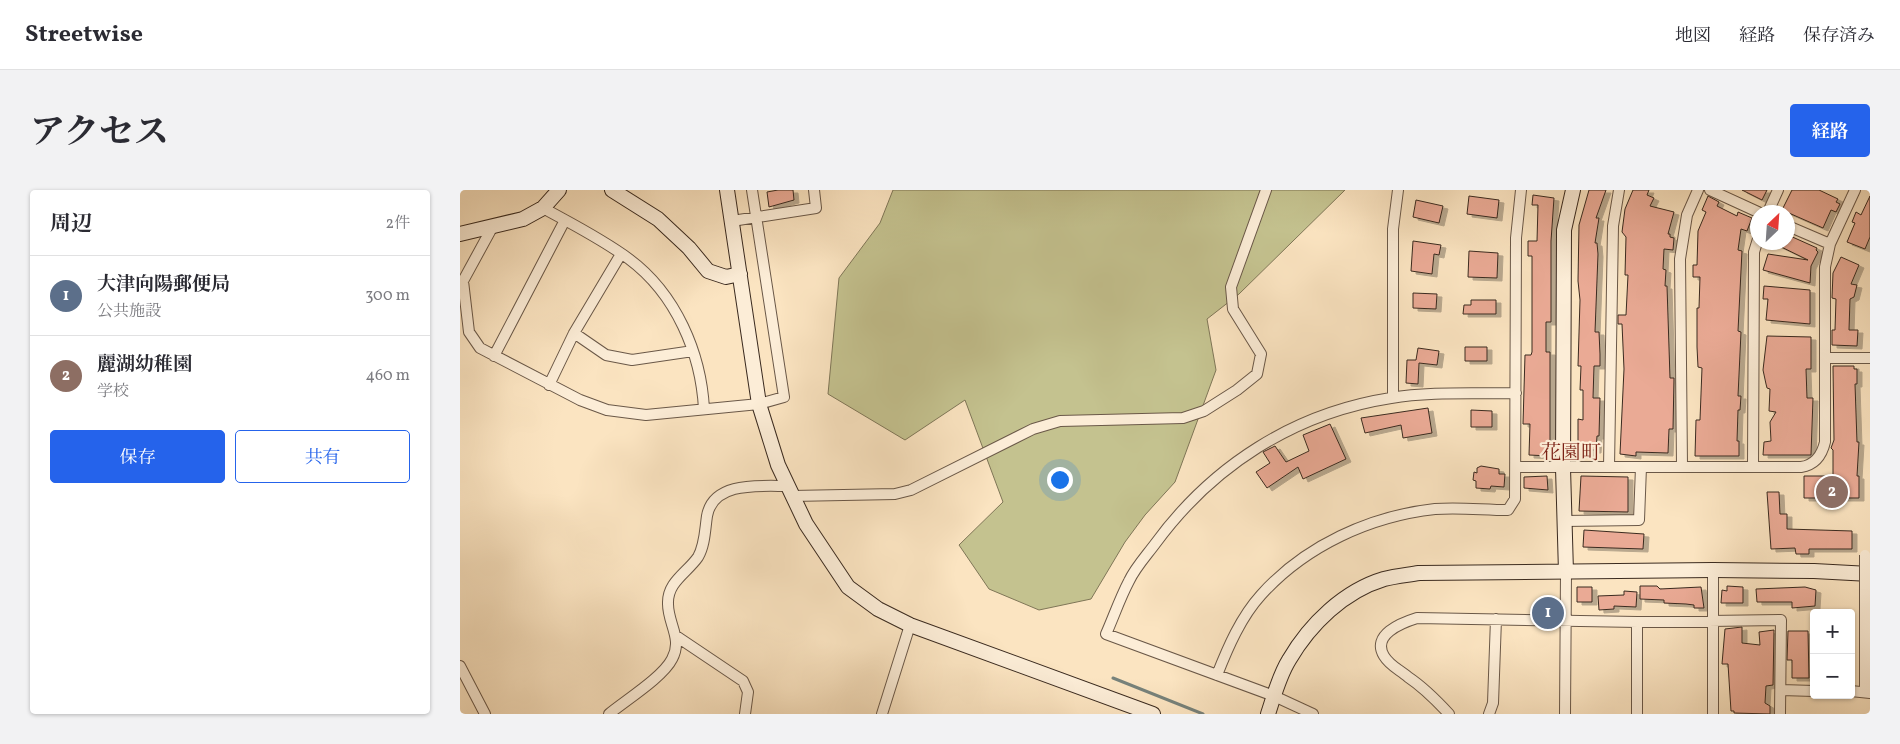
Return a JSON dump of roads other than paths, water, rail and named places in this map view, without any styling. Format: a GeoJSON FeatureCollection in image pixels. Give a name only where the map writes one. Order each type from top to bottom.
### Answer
{"type":"FeatureCollection","features":[{"type":"Feature","properties":{"kind":"street"},"geometry":{"type":"LineString","coordinates":[[460,234],[523,219],[543,208],[559,190]]}},
{"type":"Feature","properties":{"kind":"street"},"geometry":{"type":"LineString","coordinates":[[727,190],[759,404],[778,465],[806,524],[848,587],[878,609],[910,625],[1153,714]]}},
{"type":"Feature","properties":{"kind":"street"},"geometry":{"type":"LineString","coordinates":[[493,226],[464,281],[469,332],[480,348],[580,400],[607,410],[646,415],[759,404],[784,397],[752,190]]}},
{"type":"Feature","properties":{"kind":"street"},"geometry":{"type":"LineString","coordinates":[[732,221],[756,219],[816,208],[814,190]]}},
{"type":"Feature","properties":{"kind":"street"},"geometry":{"type":"LineString","coordinates":[[609,714],[666,669],[676,648],[676,636],[668,603],[671,587],[702,550],[708,509],[715,497],[730,490],[759,486],[790,491],[895,494],[911,490],[1033,429],[1060,421],[1183,418],[1204,411],[1237,390],[1257,374],[1261,354],[1233,309],[1231,287],[1266,190]]}},
{"type":"Feature","properties":{"kind":"street"},"geometry":{"type":"LineString","coordinates":[[1393,397],[1393,229],[1398,190]]}},
{"type":"Feature","properties":{"kind":"street"},"geometry":{"type":"LineString","coordinates":[[1216,675],[1233,637],[1260,596],[1288,570],[1327,544],[1358,527],[1397,515],[1436,509],[1508,510],[1516,499],[1516,238],[1521,190]]}},
{"type":"Feature","properties":{"kind":"street"},"geometry":{"type":"LineString","coordinates":[[1565,714],[1564,230],[1573,190]]}},
{"type":"Feature","properties":{"kind":"street"},"geometry":{"type":"LineString","coordinates":[[1609,468],[1613,226],[1619,190]]}},
{"type":"Feature","properties":{"kind":"street"},"geometry":{"type":"LineString","coordinates":[[1682,466],[1680,259],[1687,215],[1698,190]]}},
{"type":"Feature","properties":{"kind":"street"},"geometry":{"type":"LineString","coordinates":[[1710,190],[1750,208]]}},
{"type":"Feature","properties":{"kind":"street"},"geometry":{"type":"LineString","coordinates":[[1771,205],[1778,190]]}},
{"type":"Feature","properties":{"kind":"street"},"geometry":{"type":"LineString","coordinates":[[1516,467],[1801,467],[1811,465],[1819,457],[1825,442],[1825,267],[1830,244],[1855,190]]}},
{"type":"Feature","properties":{"kind":"street"},"geometry":{"type":"LineString","coordinates":[[614,191],[658,219],[690,248],[708,271],[726,277],[740,274]]}},
{"type":"Feature","properties":{"kind":"street"},"geometry":{"type":"LineString","coordinates":[[543,208],[630,260],[662,292],[681,322],[693,351],[702,383],[704,409]]}},
{"type":"Feature","properties":{"kind":"street"},"geometry":{"type":"LineString","coordinates":[[494,356],[565,220]]}},
{"type":"Feature","properties":{"kind":"street"},"geometry":{"type":"LineString","coordinates":[[1795,229],[1830,244]]}},
{"type":"Feature","properties":{"kind":"street"},"geometry":{"type":"LineString","coordinates":[[1753,467],[1755,250]]}},
{"type":"Feature","properties":{"kind":"street"},"geometry":{"type":"LineString","coordinates":[[549,384],[574,333],[621,254]]}},
{"type":"Feature","properties":{"kind":"street"},"geometry":{"type":"LineString","coordinates":[[574,333],[606,355],[632,360],[693,351]]}},
{"type":"Feature","properties":{"kind":"street"},"geometry":{"type":"LineString","coordinates":[[1825,358],[1870,358]]}},
{"type":"Feature","properties":{"kind":"street"},"geometry":{"type":"LineString","coordinates":[[1313,714],[1274,696],[1106,634],[1129,580],[1164,532],[1200,491],[1234,462],[1288,429],[1325,414],[1393,397],[1516,393]]}},
{"type":"Feature","properties":{"kind":"street"},"geometry":{"type":"LineString","coordinates":[[1564,521],[1639,520],[1641,467]]}},
{"type":"Feature","properties":{"kind":"street"},"geometry":{"type":"LineString","coordinates":[[1855,691],[1868,692],[1865,556]]}},
{"type":"Feature","properties":{"kind":"street"},"geometry":{"type":"LineString","coordinates":[[1713,570],[1713,714]]}},
{"type":"Feature","properties":{"kind":"street"},"geometry":{"type":"LineString","coordinates":[[1268,714],[1288,661],[1310,630],[1332,608],[1355,591],[1384,579],[1418,573],[1713,570],[1814,571],[1870,574]]}},
{"type":"Feature","properties":{"kind":"street"},"geometry":{"type":"LineString","coordinates":[[1449,714],[1408,677],[1395,668],[1384,656],[1381,645],[1387,633],[1398,624],[1416,618],[1637,622],[1781,620],[1780,714]]}},
{"type":"Feature","properties":{"kind":"street"},"geometry":{"type":"LineString","coordinates":[[1489,714],[1493,703],[1496,619]]}},
{"type":"Feature","properties":{"kind":"street"},"geometry":{"type":"LineString","coordinates":[[1637,622],[1637,714]]}},
{"type":"Feature","properties":{"kind":"street"},"geometry":{"type":"LineString","coordinates":[[882,714],[910,625]]}},
{"type":"Feature","properties":{"kind":"street"},"geometry":{"type":"LineString","coordinates":[[676,636],[744,681],[748,692],[745,714]]}},
{"type":"Feature","properties":{"kind":"street"},"geometry":{"type":"LineString","coordinates":[[460,666],[486,714]]}},
{"type":"Feature","properties":{"kind":"street"},"geometry":{"type":"LineString","coordinates":[[1781,690],[1810,691]]}},
{"type":"Feature","properties":{"kind":"waterway"},"geometry":{"type":"LineString","coordinates":[[1113,678],[1203,714]]}},
{"type":"Feature","properties":{"kind":"place","name":"麗湖幼稚園"},"geometry":{"type":"Point","coordinates":[1832,492]}},
{"type":"Feature","properties":{"kind":"place","name":"大津向陽郵便局"},"geometry":{"type":"Point","coordinates":[1548,613]}},
{"type":"Feature","properties":{"kind":"district","name":"花園町"},"geometry":{"type":"Point","coordinates":[1571,452]}}]}
